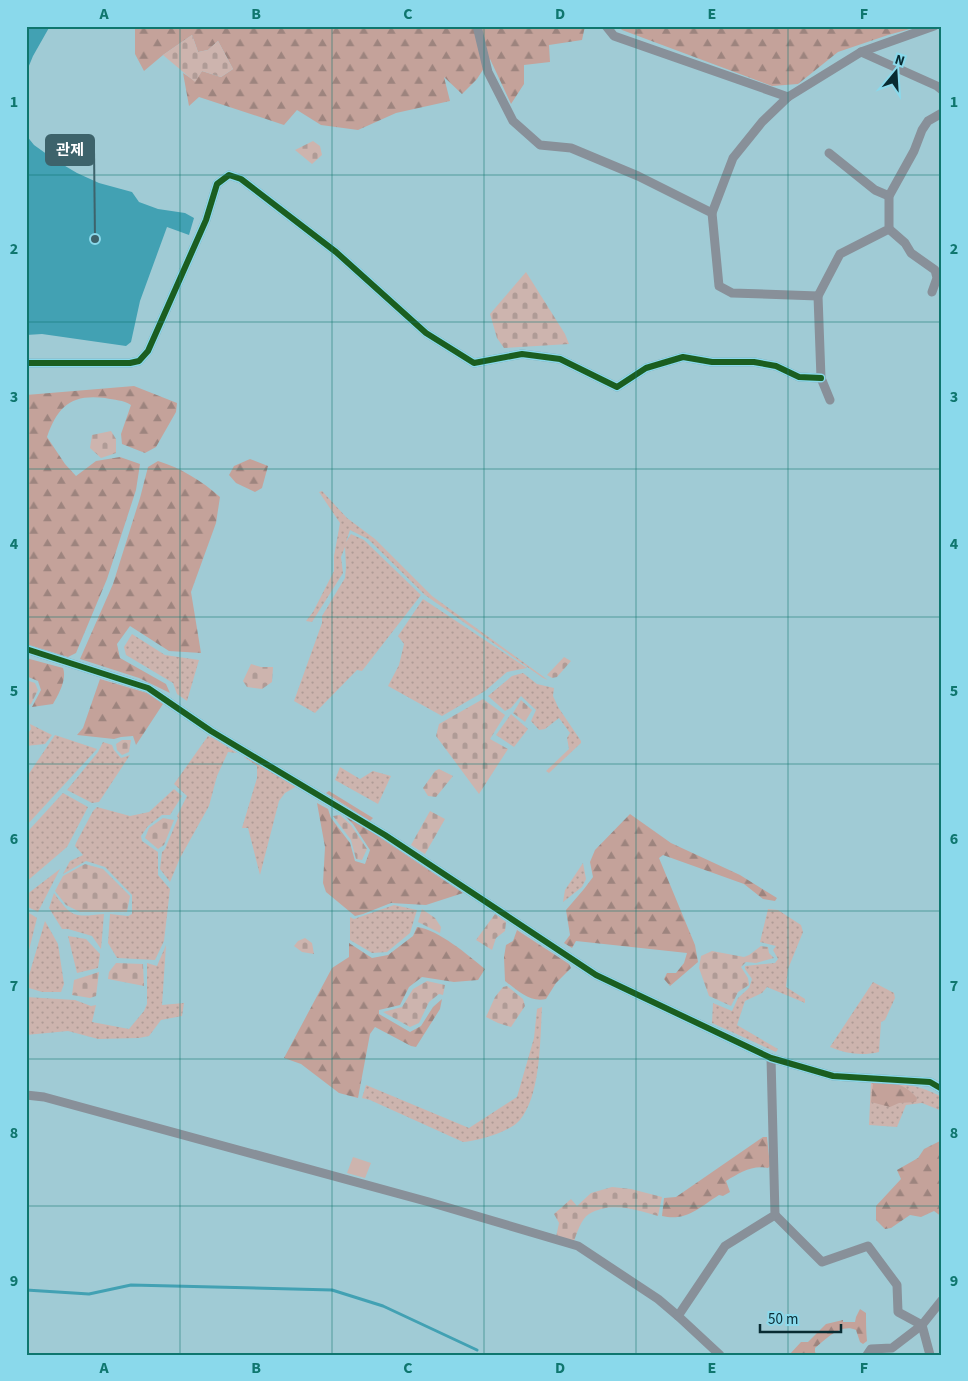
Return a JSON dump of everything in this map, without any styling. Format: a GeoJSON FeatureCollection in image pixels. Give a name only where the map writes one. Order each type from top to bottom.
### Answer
{"type":"FeatureCollection","features":[{"type":"Feature","properties":{"kind":"street"},"geometry":{"type":"LineString","coordinates":[[477,26],[488,72],[513,121],[540,145],[570,148],[638,176],[712,213]]}},
{"type":"Feature","properties":{"kind":"street"},"geometry":{"type":"LineString","coordinates":[[606,26],[614,36],[788,97]]}},
{"type":"Feature","properties":{"kind":"street"},"geometry":{"type":"LineString","coordinates":[[818,296],[732,293],[718,286],[712,213],[733,158],[762,122],[788,97],[861,52],[934,26]]}},
{"type":"Feature","properties":{"kind":"street"},"geometry":{"type":"LineString","coordinates":[[861,52],[942,90]]}},
{"type":"Feature","properties":{"kind":"street"},"geometry":{"type":"LineString","coordinates":[[932,292],[937,278],[935,270],[911,253],[905,243],[889,229],[889,196],[914,151],[922,130],[928,122],[942,114]]}},
{"type":"Feature","properties":{"kind":"street"},"geometry":{"type":"LineString","coordinates":[[829,153],[875,190],[889,196]]}},
{"type":"Feature","properties":{"kind":"street"},"geometry":{"type":"LineString","coordinates":[[26,363],[130,363],[139,361],[148,351],[206,220],[217,184],[229,175],[241,179],[336,252],[426,333],[474,363],[522,354],[560,359],[617,387],[646,368],[683,357],[712,362],[754,362],[776,366],[799,377],[821,378]]}},
{"type":"Feature","properties":{"kind":"street"},"geometry":{"type":"LineString","coordinates":[[830,400],[821,378],[818,296],[840,254],[889,229]]}},
{"type":"Feature","properties":{"kind":"street"},"geometry":{"type":"LineString","coordinates":[[26,649],[148,688],[211,731],[385,835],[596,975],[771,1058],[832,1076],[930,1082],[942,1089]]}},
{"type":"Feature","properties":{"kind":"street"},"geometry":{"type":"LineString","coordinates":[[771,1058],[775,1215],[822,1262],[868,1246],[897,1285],[898,1312],[922,1324],[930,1355]]}},
{"type":"Feature","properties":{"kind":"street"},"geometry":{"type":"LineString","coordinates":[[26,1095],[44,1097],[409,1197],[578,1246],[658,1299],[720,1355]]}},
{"type":"Feature","properties":{"kind":"street"},"geometry":{"type":"LineString","coordinates":[[678,1316],[726,1246],[775,1215]]}},
{"type":"Feature","properties":{"kind":"street"},"geometry":{"type":"LineString","coordinates":[[867,1355],[871,1349],[892,1348],[922,1324],[942,1300]]}},
{"type":"Feature","properties":{"kind":"green space"},"geometry":{"type":"Polygon","coordinates":[[[135,26],[585,26],[582,40],[549,45],[550,62],[524,65],[524,84],[511,104],[490,59],[477,79],[462,94],[444,77],[450,101],[396,113],[358,130],[321,125],[297,110],[284,125],[199,97],[189,106],[183,73],[195,81],[202,71],[221,77],[233,69],[218,41],[208,50],[198,52],[192,35],[144,71],[135,54],[135,26]]]}},
{"type":"Feature","properties":{"kind":"green space"},"geometry":{"type":"Polygon","coordinates":[[[618,26],[921,26],[838,52],[798,84],[772,86],[622,30],[618,26]]]}},
{"type":"Feature","properties":{"kind":"green space"},"geometry":{"type":"Polygon","coordinates":[[[192,35],[198,52],[208,50],[218,41],[233,69],[221,77],[202,71],[195,82],[163,55],[192,35]]]}},
{"type":"Feature","properties":{"kind":"green space"},"geometry":{"type":"Polygon","coordinates":[[[313,141],[320,146],[322,155],[312,164],[295,150],[313,141]]]}},
{"type":"Feature","properties":{"kind":"green space"},"geometry":{"type":"Polygon","coordinates":[[[526,272],[565,334],[569,344],[504,348],[497,338],[490,314],[526,272]]]}},
{"type":"Feature","properties":{"kind":"green space"},"geometry":{"type":"Polygon","coordinates":[[[134,386],[177,403],[176,412],[156,447],[145,453],[122,444],[121,434],[131,405],[122,401],[93,397],[75,400],[61,410],[51,426],[47,437],[65,464],[76,476],[96,461],[120,457],[140,464],[136,490],[107,579],[76,653],[68,657],[26,644],[26,395],[134,386]]]}},
{"type":"Feature","properties":{"kind":"green space"},"geometry":{"type":"Polygon","coordinates":[[[111,431],[116,439],[116,453],[101,458],[90,448],[92,435],[111,431]]]}},
{"type":"Feature","properties":{"kind":"green space"},"geometry":{"type":"Polygon","coordinates":[[[250,459],[268,466],[262,488],[255,492],[236,483],[229,475],[234,466],[250,459]]]}},
{"type":"Feature","properties":{"kind":"green space"},"geometry":{"type":"Polygon","coordinates":[[[158,461],[175,467],[191,476],[220,497],[216,523],[191,592],[201,653],[169,651],[130,626],[117,644],[120,658],[166,684],[170,693],[139,678],[80,659],[113,584],[148,467],[158,461]]]}},
{"type":"Feature","properties":{"kind":"green space"},"geometry":{"type":"Polygon","coordinates":[[[322,491],[347,518],[375,539],[432,596],[548,680],[425,595],[368,539],[350,530],[346,542],[351,534],[364,540],[421,595],[362,671],[357,670],[315,713],[294,701],[322,623],[322,616],[345,578],[345,547],[341,557],[343,573],[312,622],[306,621],[313,612],[334,571],[334,556],[340,523],[319,492],[322,491]]]}},
{"type":"Feature","properties":{"kind":"green space"},"geometry":{"type":"Polygon","coordinates":[[[423,599],[527,668],[507,672],[485,691],[442,716],[388,686],[399,665],[404,644],[398,636],[423,599]]]}},
{"type":"Feature","properties":{"kind":"green space"},"geometry":{"type":"Polygon","coordinates":[[[132,634],[165,655],[199,660],[187,701],[177,694],[173,683],[126,655],[124,647],[132,634]]]}},
{"type":"Feature","properties":{"kind":"green space"},"geometry":{"type":"Polygon","coordinates":[[[564,657],[571,661],[557,677],[552,678],[547,675],[564,657]]]}},
{"type":"Feature","properties":{"kind":"green space"},"geometry":{"type":"Polygon","coordinates":[[[26,658],[63,668],[63,682],[53,704],[32,707],[41,690],[38,681],[26,676],[26,658]]]}},
{"type":"Feature","properties":{"kind":"green space"},"geometry":{"type":"Polygon","coordinates":[[[251,664],[261,667],[273,667],[272,682],[262,689],[247,687],[243,681],[251,664]]]}},
{"type":"Feature","properties":{"kind":"green space"},"geometry":{"type":"Polygon","coordinates":[[[523,673],[537,684],[554,688],[553,696],[558,707],[581,741],[549,773],[546,771],[569,749],[567,738],[570,733],[559,718],[545,729],[539,730],[531,721],[536,710],[521,696],[511,708],[505,711],[488,696],[512,676],[523,673]]]}},
{"type":"Feature","properties":{"kind":"green space"},"geometry":{"type":"Polygon","coordinates":[[[100,679],[147,693],[163,704],[136,745],[133,736],[114,739],[77,735],[83,728],[100,679]]]}},
{"type":"Feature","properties":{"kind":"green space"},"geometry":{"type":"Polygon","coordinates":[[[26,680],[35,683],[38,690],[31,704],[26,706],[26,680]]]}},
{"type":"Feature","properties":{"kind":"green space"},"geometry":{"type":"Polygon","coordinates":[[[483,699],[505,715],[490,739],[508,749],[479,794],[436,736],[439,724],[483,699]]]}},
{"type":"Feature","properties":{"kind":"green space"},"geometry":{"type":"Polygon","coordinates":[[[521,700],[532,710],[525,722],[513,713],[521,700]]]}},
{"type":"Feature","properties":{"kind":"green space"},"geometry":{"type":"Polygon","coordinates":[[[511,714],[528,729],[514,747],[496,735],[511,714]]]}},
{"type":"Feature","properties":{"kind":"green space"},"geometry":{"type":"Polygon","coordinates":[[[30,724],[52,735],[45,744],[26,746],[26,736],[31,729],[30,724]]]}},
{"type":"Feature","properties":{"kind":"green space"},"geometry":{"type":"Polygon","coordinates":[[[55,735],[97,749],[26,826],[26,778],[55,735]]]}},
{"type":"Feature","properties":{"kind":"green space"},"geometry":{"type":"Polygon","coordinates":[[[208,736],[237,753],[228,752],[217,776],[209,806],[180,858],[170,882],[160,869],[162,852],[165,849],[178,818],[177,816],[187,796],[174,784],[208,736]]]}},
{"type":"Feature","properties":{"kind":"green space"},"geometry":{"type":"Polygon","coordinates":[[[122,740],[131,740],[129,752],[122,755],[117,750],[116,744],[122,740]]]}},
{"type":"Feature","properties":{"kind":"green space"},"geometry":{"type":"Polygon","coordinates":[[[103,742],[112,745],[121,758],[130,755],[99,802],[92,803],[67,790],[98,752],[103,742]]]}},
{"type":"Feature","properties":{"kind":"green space"},"geometry":{"type":"Polygon","coordinates":[[[247,756],[297,786],[285,793],[279,801],[260,875],[248,828],[242,828],[257,778],[257,766],[244,757],[247,756]]]}},
{"type":"Feature","properties":{"kind":"green space"},"geometry":{"type":"Polygon","coordinates":[[[340,767],[360,779],[373,771],[391,776],[378,804],[335,780],[340,767]]]}},
{"type":"Feature","properties":{"kind":"green space"},"geometry":{"type":"Polygon","coordinates":[[[439,769],[453,776],[436,797],[428,796],[423,788],[435,771],[439,769]]]}},
{"type":"Feature","properties":{"kind":"green space"},"geometry":{"type":"Polygon","coordinates":[[[174,789],[182,796],[170,815],[162,815],[148,826],[141,836],[142,841],[158,852],[158,875],[170,889],[164,941],[155,960],[117,958],[108,943],[110,914],[128,916],[132,914],[132,895],[105,867],[86,861],[63,874],[70,861],[83,855],[75,846],[93,811],[97,807],[130,816],[149,812],[174,789]]]}},
{"type":"Feature","properties":{"kind":"green space"},"geometry":{"type":"Polygon","coordinates":[[[329,791],[373,818],[370,821],[326,793],[329,791]]]}},
{"type":"Feature","properties":{"kind":"green space"},"geometry":{"type":"Polygon","coordinates":[[[63,793],[88,807],[67,847],[26,882],[26,837],[30,829],[63,793]]]}},
{"type":"Feature","properties":{"kind":"green space"},"geometry":{"type":"Polygon","coordinates":[[[317,803],[328,809],[331,818],[350,843],[355,861],[365,864],[370,850],[353,824],[339,810],[463,893],[426,905],[391,903],[355,916],[326,892],[323,883],[325,847],[317,803]]]}},
{"type":"Feature","properties":{"kind":"green space"},"geometry":{"type":"Polygon","coordinates":[[[430,811],[445,819],[425,854],[411,845],[430,811]]]}},
{"type":"Feature","properties":{"kind":"green space"},"geometry":{"type":"Polygon","coordinates":[[[630,814],[671,843],[740,875],[777,898],[775,901],[763,899],[744,884],[663,855],[659,858],[695,945],[698,962],[670,986],[664,979],[667,973],[676,973],[684,963],[687,953],[576,941],[572,948],[564,943],[570,935],[566,910],[593,877],[590,862],[595,850],[630,814]]]}},
{"type":"Feature","properties":{"kind":"green space"},"geometry":{"type":"Polygon","coordinates":[[[340,815],[351,825],[367,849],[362,860],[356,859],[351,840],[333,816],[340,815]]]}},
{"type":"Feature","properties":{"kind":"green space"},"geometry":{"type":"Polygon","coordinates":[[[163,818],[174,820],[164,845],[158,849],[145,838],[149,828],[163,818]]]}},
{"type":"Feature","properties":{"kind":"green space"},"geometry":{"type":"Polygon","coordinates":[[[583,863],[586,879],[582,887],[563,902],[565,890],[583,863]]]}},
{"type":"Feature","properties":{"kind":"green space"},"geometry":{"type":"Polygon","coordinates":[[[85,864],[103,869],[130,896],[127,912],[80,912],[66,905],[55,891],[63,876],[85,864]]]}},
{"type":"Feature","properties":{"kind":"green space"},"geometry":{"type":"Polygon","coordinates":[[[60,869],[38,912],[26,906],[26,895],[60,869]]]}},
{"type":"Feature","properties":{"kind":"green space"},"geometry":{"type":"Polygon","coordinates":[[[54,893],[65,907],[74,914],[86,916],[104,914],[101,949],[92,936],[62,929],[49,908],[54,893]]]}},
{"type":"Feature","properties":{"kind":"green space"},"geometry":{"type":"Polygon","coordinates":[[[394,905],[417,910],[410,933],[387,952],[372,953],[350,940],[350,917],[354,919],[394,905]]]}},
{"type":"Feature","properties":{"kind":"green space"},"geometry":{"type":"Polygon","coordinates":[[[422,909],[435,918],[441,927],[440,933],[418,922],[422,909]]]}},
{"type":"Feature","properties":{"kind":"green space"},"geometry":{"type":"Polygon","coordinates":[[[768,909],[778,910],[801,925],[803,932],[788,969],[786,987],[805,999],[805,1003],[767,987],[762,993],[745,1001],[737,1025],[778,1049],[776,1052],[712,1023],[713,1003],[732,1011],[738,998],[749,988],[752,979],[745,966],[775,963],[778,959],[773,950],[776,946],[760,942],[768,909]]]}},
{"type":"Feature","properties":{"kind":"green space"},"geometry":{"type":"Polygon","coordinates":[[[26,911],[37,918],[26,962],[26,911]]]}},
{"type":"Feature","properties":{"kind":"green space"},"geometry":{"type":"Polygon","coordinates":[[[495,914],[506,922],[505,931],[496,938],[492,950],[476,940],[495,914]]]}},
{"type":"Feature","properties":{"kind":"green space"},"geometry":{"type":"Polygon","coordinates":[[[45,921],[58,944],[64,984],[61,992],[42,992],[29,988],[27,982],[45,921]]]}},
{"type":"Feature","properties":{"kind":"green space"},"geometry":{"type":"Polygon","coordinates":[[[417,927],[426,929],[444,938],[485,969],[478,980],[454,982],[422,977],[409,987],[400,1005],[379,1010],[379,1014],[410,1032],[421,1026],[433,1007],[442,999],[440,1009],[416,1047],[375,1027],[370,1034],[358,1098],[339,1093],[301,1064],[284,1058],[332,968],[349,957],[349,943],[372,958],[388,955],[413,936],[417,927]]]}},
{"type":"Feature","properties":{"kind":"green space"},"geometry":{"type":"Polygon","coordinates":[[[517,930],[569,964],[571,968],[556,983],[546,999],[540,1000],[529,997],[505,981],[504,957],[506,945],[513,941],[517,930]]]}},
{"type":"Feature","properties":{"kind":"green space"},"geometry":{"type":"Polygon","coordinates":[[[68,936],[86,939],[100,954],[98,968],[77,973],[68,936]]]}},
{"type":"Feature","properties":{"kind":"green space"},"geometry":{"type":"Polygon","coordinates":[[[305,938],[312,943],[314,954],[302,952],[294,946],[298,941],[305,938]]]}},
{"type":"Feature","properties":{"kind":"green space"},"geometry":{"type":"Polygon","coordinates":[[[166,945],[162,1005],[184,1003],[182,1016],[161,1020],[149,1036],[139,1038],[98,1039],[68,1031],[26,1035],[26,997],[75,1000],[91,1006],[96,1005],[92,1022],[129,1029],[144,1011],[147,1004],[147,963],[157,966],[166,945]]]}},
{"type":"Feature","properties":{"kind":"green space"},"geometry":{"type":"Polygon","coordinates":[[[761,946],[768,947],[769,953],[774,958],[756,963],[746,962],[741,967],[748,978],[749,985],[738,992],[731,1006],[709,996],[699,968],[701,956],[712,951],[744,957],[761,946]]]}},
{"type":"Feature","properties":{"kind":"green space"},"geometry":{"type":"Polygon","coordinates":[[[116,963],[143,964],[144,986],[108,979],[109,972],[116,963]]]}},
{"type":"Feature","properties":{"kind":"green space"},"geometry":{"type":"Polygon","coordinates":[[[99,972],[96,996],[90,998],[72,995],[74,980],[99,972]]]}},
{"type":"Feature","properties":{"kind":"green space"},"geometry":{"type":"Polygon","coordinates":[[[427,981],[445,985],[443,995],[439,994],[429,1002],[419,1023],[410,1027],[383,1012],[402,1007],[413,989],[427,981]]]}},
{"type":"Feature","properties":{"kind":"green space"},"geometry":{"type":"Polygon","coordinates":[[[873,982],[894,993],[895,998],[885,1020],[881,1022],[879,1052],[854,1054],[830,1047],[873,982]]]}},
{"type":"Feature","properties":{"kind":"green space"},"geometry":{"type":"Polygon","coordinates":[[[507,986],[523,999],[525,1006],[511,1027],[486,1017],[495,997],[503,987],[507,986]]]}},
{"type":"Feature","properties":{"kind":"green space"},"geometry":{"type":"Polygon","coordinates":[[[542,1007],[540,1050],[536,1082],[532,1096],[520,1120],[502,1132],[485,1138],[463,1142],[362,1098],[366,1085],[469,1128],[517,1097],[534,1038],[537,1009],[542,1007]]]}},
{"type":"Feature","properties":{"kind":"green space"},"geometry":{"type":"Polygon","coordinates":[[[871,1081],[925,1089],[942,1097],[942,1111],[922,1103],[906,1105],[897,1127],[869,1125],[871,1081]]]}},
{"type":"Feature","properties":{"kind":"green space"},"geometry":{"type":"Polygon","coordinates":[[[873,1083],[902,1086],[917,1098],[916,1102],[899,1103],[890,1107],[871,1102],[873,1083]]]}},
{"type":"Feature","properties":{"kind":"green space"},"geometry":{"type":"Polygon","coordinates":[[[763,1137],[767,1137],[770,1166],[768,1168],[751,1169],[726,1181],[730,1192],[723,1196],[719,1195],[686,1215],[678,1217],[662,1216],[664,1198],[676,1197],[763,1137]]]}},
{"type":"Feature","properties":{"kind":"green space"},"geometry":{"type":"Polygon","coordinates":[[[942,1140],[942,1217],[934,1211],[921,1217],[910,1215],[891,1228],[885,1229],[876,1220],[876,1206],[901,1179],[897,1170],[918,1158],[924,1149],[942,1140]]]}},
{"type":"Feature","properties":{"kind":"green space"},"geometry":{"type":"Polygon","coordinates":[[[353,1157],[371,1163],[365,1178],[347,1173],[353,1157]]]}},
{"type":"Feature","properties":{"kind":"green space"},"geometry":{"type":"Polygon","coordinates":[[[612,1187],[631,1189],[662,1197],[658,1216],[624,1208],[606,1208],[586,1216],[574,1241],[556,1237],[559,1223],[554,1214],[571,1199],[577,1206],[591,1193],[612,1187]]]}},
{"type":"Feature","properties":{"kind":"green space"},"geometry":{"type":"Polygon","coordinates":[[[860,1309],[866,1313],[867,1341],[863,1344],[860,1342],[856,1330],[850,1328],[839,1330],[815,1348],[817,1355],[789,1355],[801,1342],[808,1342],[826,1324],[843,1320],[843,1322],[855,1322],[860,1309]]]}},
{"type":"Feature","properties":{"kind":"water"},"geometry":{"type":"Polygon","coordinates":[[[26,26],[50,26],[26,73],[26,26]]]}},
{"type":"Feature","properties":{"kind":"water"},"geometry":{"type":"Polygon","coordinates":[[[26,135],[34,145],[77,173],[99,183],[132,192],[139,202],[158,209],[185,213],[194,218],[189,235],[167,227],[140,301],[131,342],[126,346],[42,334],[26,335],[26,135]]]}},
{"type":"Feature","properties":{"kind":"waterway"},"geometry":{"type":"LineString","coordinates":[[26,1290],[89,1294],[131,1285],[332,1290],[383,1306],[477,1350]]}},
{"type":"Feature","properties":{"kind":"cycle path"},"geometry":{"type":"LineString","coordinates":[[26,363],[130,363],[139,361],[148,351],[206,220],[217,184],[229,175],[241,179],[336,252],[426,333],[474,363],[522,354],[560,359],[617,387],[646,368],[683,357],[712,362],[754,362],[776,366],[799,377],[821,378]]}},
{"type":"Feature","properties":{"kind":"cycle path"},"geometry":{"type":"LineString","coordinates":[[26,649],[148,688],[211,731],[385,835],[596,975],[771,1058],[833,1076],[930,1082],[942,1089]]}},
{"type":"Feature","properties":{"kind":"place","name":"관제"},"geometry":{"type":"Point","coordinates":[95,239]}}]}
